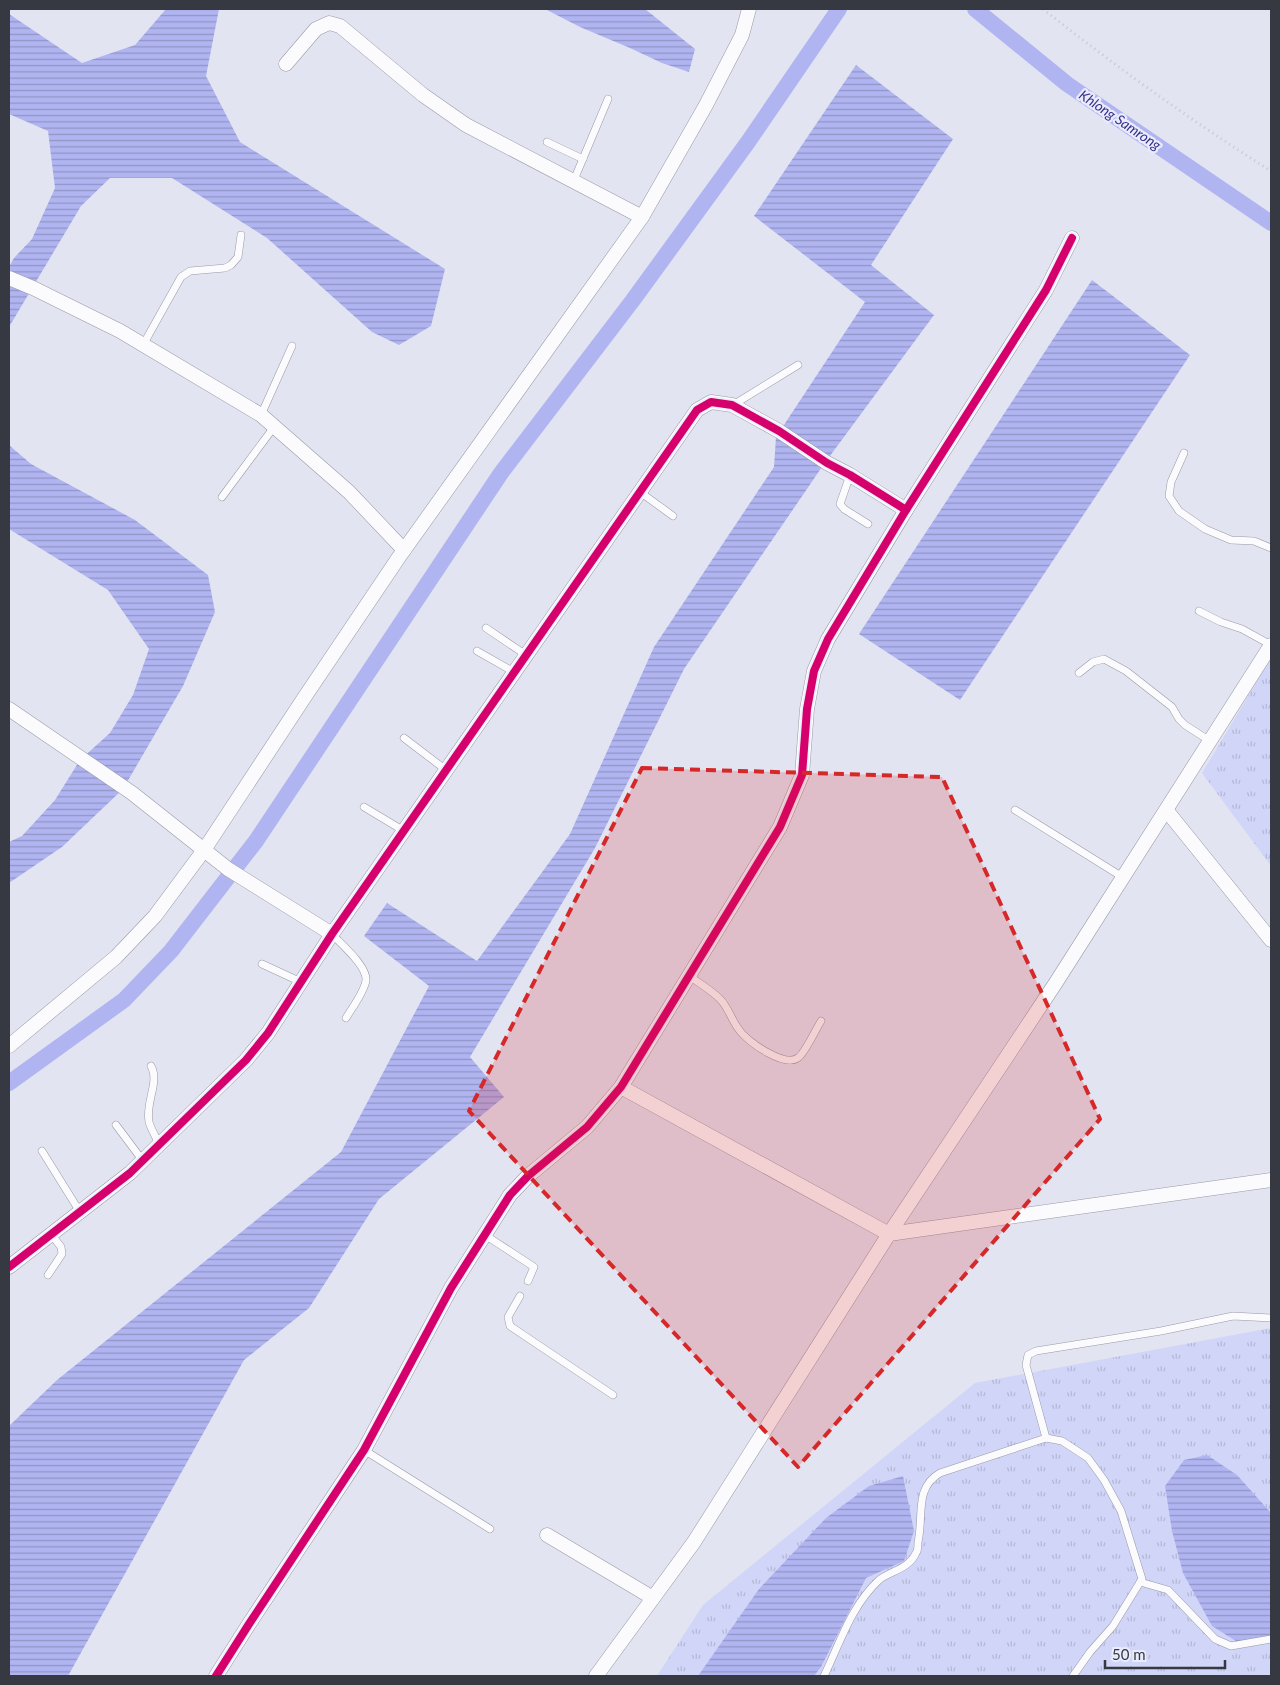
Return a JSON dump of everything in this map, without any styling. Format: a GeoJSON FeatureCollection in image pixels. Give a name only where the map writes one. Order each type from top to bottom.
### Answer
{"type":"FeatureCollection","features":[{"type":"Feature","properties":{"kind":"street"},"geometry":{"type":"LineString","coordinates":[[9,1046],[116,957],[155,916],[204,850],[404,550],[642,217],[706,104],[742,35],[749,9]]}},
{"type":"Feature","properties":{"kind":"street"},"geometry":{"type":"LineString","coordinates":[[286,64],[316,29],[329,23],[340,26],[423,96],[466,125],[642,217]]}},
{"type":"Feature","properties":{"kind":"street"},"geometry":{"type":"LineString","coordinates":[[216,1676],[364,1450],[451,1288],[484,1234],[510,1195],[528,1176],[587,1127],[621,1087],[780,827],[802,775],[806,709],[814,671],[828,639],[906,510],[1046,290],[1072,238]]}},
{"type":"Feature","properties":{"kind":"street"},"geometry":{"type":"LineString","coordinates":[[9,278],[120,331],[261,415],[348,492],[404,550]]}},
{"type":"Feature","properties":{"kind":"street"},"geometry":{"type":"LineString","coordinates":[[9,1268],[130,1174],[246,1060],[268,1034],[332,934],[697,410],[711,402],[732,405],[779,431],[827,463],[906,510]]}},
{"type":"Feature","properties":{"kind":"street"},"geometry":{"type":"LineString","coordinates":[[596,1676],[694,1542],[889,1234],[1124,878],[1271,645]]}},
{"type":"Feature","properties":{"kind":"street"},"geometry":{"type":"LineString","coordinates":[[9,710],[132,793],[228,869],[332,934]]}},
{"type":"Feature","properties":{"kind":"street"},"geometry":{"type":"LineString","coordinates":[[1167,811],[1271,940]]}},
{"type":"Feature","properties":{"kind":"street"},"geometry":{"type":"LineString","coordinates":[[621,1087],[889,1234],[1271,1180]]}},
{"type":"Feature","properties":{"kind":"street"},"geometry":{"type":"LineString","coordinates":[[547,1535],[653,1598]]}},
{"type":"Feature","properties":{"kind":"lane"},"geometry":{"type":"LineString","coordinates":[[574,180],[608,99]]}},
{"type":"Feature","properties":{"kind":"lane"},"geometry":{"type":"LineString","coordinates":[[547,142],[583,159]]}},
{"type":"Feature","properties":{"kind":"lane"},"geometry":{"type":"LineString","coordinates":[[143,345],[181,277],[190,271],[225,268],[231,264],[238,257],[241,236]]}},
{"type":"Feature","properties":{"kind":"lane"},"geometry":{"type":"LineString","coordinates":[[261,415],[292,346]]}},
{"type":"Feature","properties":{"kind":"lane"},"geometry":{"type":"LineString","coordinates":[[732,405],[798,365]]}},
{"type":"Feature","properties":{"kind":"lane"},"geometry":{"type":"LineString","coordinates":[[222,497],[274,427]]}},
{"type":"Feature","properties":{"kind":"lane"},"geometry":{"type":"LineString","coordinates":[[1184,453],[1171,482],[1169,496],[1179,511],[1205,530],[1222,537],[1231,540],[1254,541],[1271,548]]}},
{"type":"Feature","properties":{"kind":"lane"},"geometry":{"type":"LineString","coordinates":[[850,475],[840,504],[844,510],[868,524]]}},
{"type":"Feature","properties":{"kind":"lane"},"geometry":{"type":"LineString","coordinates":[[640,492],[673,516]]}},
{"type":"Feature","properties":{"kind":"lane"},"geometry":{"type":"LineString","coordinates":[[1199,611],[1221,622],[1242,629],[1271,645]]}},
{"type":"Feature","properties":{"kind":"lane"},"geometry":{"type":"LineString","coordinates":[[486,628],[526,656]]}},
{"type":"Feature","properties":{"kind":"lane"},"geometry":{"type":"LineString","coordinates":[[477,651],[514,672]]}},
{"type":"Feature","properties":{"kind":"lane"},"geometry":{"type":"LineString","coordinates":[[1079,673],[1093,662],[1104,659],[1126,671],[1172,707],[1179,720],[1185,725],[1211,741]]}},
{"type":"Feature","properties":{"kind":"lane"},"geometry":{"type":"LineString","coordinates":[[404,738],[446,770]]}},
{"type":"Feature","properties":{"kind":"lane"},"geometry":{"type":"LineString","coordinates":[[364,807],[404,831]]}},
{"type":"Feature","properties":{"kind":"lane"},"geometry":{"type":"LineString","coordinates":[[1015,810],[1124,878]]}},
{"type":"Feature","properties":{"kind":"lane"},"geometry":{"type":"LineString","coordinates":[[332,934],[358,962],[366,979],[364,987],[346,1018]]}},
{"type":"Feature","properties":{"kind":"lane"},"geometry":{"type":"LineString","coordinates":[[262,964],[301,982]]}},
{"type":"Feature","properties":{"kind":"lane"},"geometry":{"type":"LineString","coordinates":[[689,976],[729,1009],[732,1021],[741,1033],[757,1046],[779,1058],[792,1060],[799,1057],[822,1021]]}},
{"type":"Feature","properties":{"kind":"lane"},"geometry":{"type":"LineString","coordinates":[[151,1066],[155,1077],[149,1101],[149,1123],[159,1144]]}},
{"type":"Feature","properties":{"kind":"lane"},"geometry":{"type":"LineString","coordinates":[[116,1125],[143,1160]]}},
{"type":"Feature","properties":{"kind":"lane"},"geometry":{"type":"LineString","coordinates":[[42,1151],[80,1212]]}},
{"type":"Feature","properties":{"kind":"lane"},"geometry":{"type":"LineString","coordinates":[[48,1274],[62,1254],[61,1248],[51,1234]]}},
{"type":"Feature","properties":{"kind":"lane"},"geometry":{"type":"LineString","coordinates":[[484,1234],[534,1267],[528,1281]]}},
{"type":"Feature","properties":{"kind":"lane"},"geometry":{"type":"LineString","coordinates":[[520,1296],[508,1317],[510,1326],[613,1395]]}},
{"type":"Feature","properties":{"kind":"lane"},"geometry":{"type":"LineString","coordinates":[[1046,1438],[1026,1365],[1028,1355],[1036,1351],[1233,1316],[1271,1318]]}},
{"type":"Feature","properties":{"kind":"lane"},"geometry":{"type":"LineString","coordinates":[[824,1676],[845,1628],[866,1595],[880,1579],[900,1570],[916,1554],[920,1536],[924,1488],[931,1478],[940,1473],[1046,1438],[1062,1441],[1088,1458],[1104,1480],[1122,1512],[1142,1579],[1113,1626],[1090,1652],[1073,1676]]}},
{"type":"Feature","properties":{"kind":"lane"},"geometry":{"type":"LineString","coordinates":[[364,1450],[490,1529]]}},
{"type":"Feature","properties":{"kind":"lane"},"geometry":{"type":"LineString","coordinates":[[1140,1582],[1168,1590],[1216,1639],[1231,1646],[1271,1639]]}},
{"type":"Feature","properties":{"kind":"path"},"geometry":{"type":"LineString","coordinates":[[1043,9],[1094,50],[1162,100],[1271,171]]}},
{"type":"Feature","properties":{"kind":"highlighted area"},"geometry":{"type":"Polygon","coordinates":[[[642,768],[942,777],[1100,1119],[798,1467],[469,1111],[642,768]]]}},
{"type":"Feature","properties":{"kind":"green space"},"geometry":{"type":"Polygon","coordinates":[[[1271,658],[1271,866],[1202,773],[1271,658]]]}},
{"type":"Feature","properties":{"kind":"green space"},"geometry":{"type":"Polygon","coordinates":[[[1271,1328],[1271,1676],[657,1676],[703,1605],[975,1383],[1271,1328]]]}},
{"type":"Feature","properties":{"kind":"water"},"geometry":{"type":"Polygon","coordinates":[[[166,9],[219,9],[206,76],[240,142],[445,269],[431,326],[399,345],[372,332],[267,238],[172,178],[110,178],[81,206],[9,327],[9,267],[14,258],[32,239],[55,188],[48,131],[9,114],[9,14],[82,63],[135,45],[166,9]]]}},
{"type":"Feature","properties":{"kind":"water"},"geometry":{"type":"Polygon","coordinates":[[[545,9],[645,9],[695,49],[689,72],[662,63],[580,27],[545,9]]]}},
{"type":"Feature","properties":{"kind":"water"},"geometry":{"type":"Polygon","coordinates":[[[856,65],[953,139],[871,265],[934,315],[824,464],[684,669],[595,848],[470,1057],[504,1097],[379,1199],[309,1308],[244,1360],[68,1676],[9,1676],[9,1426],[57,1380],[341,1152],[429,986],[364,936],[387,903],[477,961],[570,834],[654,647],[774,467],[776,437],[865,302],[754,216],[856,65]]]}},
{"type":"Feature","properties":{"kind":"water"},"geometry":{"type":"Polygon","coordinates":[[[1092,280],[1190,355],[960,700],[859,634],[1092,280]]]}},
{"type":"Feature","properties":{"kind":"water"},"geometry":{"type":"Polygon","coordinates":[[[9,445],[31,464],[135,520],[208,575],[215,612],[183,686],[123,789],[62,847],[9,883],[9,842],[22,836],[55,800],[80,760],[110,733],[133,695],[149,649],[108,590],[9,529],[9,445]]]}},
{"type":"Feature","properties":{"kind":"water"},"geometry":{"type":"Polygon","coordinates":[[[1207,1455],[1237,1475],[1271,1513],[1271,1636],[1244,1646],[1212,1626],[1183,1573],[1172,1531],[1165,1486],[1184,1460],[1207,1455]]]}},
{"type":"Feature","properties":{"kind":"water"},"geometry":{"type":"Polygon","coordinates":[[[903,1476],[914,1531],[904,1561],[866,1578],[821,1667],[814,1676],[698,1676],[759,1589],[826,1518],[869,1486],[903,1476]]]}},
{"type":"Feature","properties":{"kind":"waterway"},"geometry":{"type":"LineString","coordinates":[[9,1083],[124,1000],[171,951],[256,841],[501,473],[633,300],[748,142],[839,9]]}},
{"type":"Feature","properties":{"kind":"waterway","name":"Khlong Samrong"},"geometry":{"type":"LineString","coordinates":[[975,9],[1067,84],[1271,223]]}},
{"type":"Feature","properties":{"kind":"cycle path"},"geometry":{"type":"LineString","coordinates":[[216,1676],[364,1450],[451,1288],[510,1195],[528,1176],[587,1127],[621,1087],[780,827],[802,775],[807,709],[814,671],[828,639],[906,510],[1046,290],[1072,238]]}},
{"type":"Feature","properties":{"kind":"cycle path"},"geometry":{"type":"LineString","coordinates":[[9,1267],[130,1173],[246,1060],[268,1033],[332,934],[697,410],[711,402],[732,405],[779,431],[827,463],[906,510]]}}]}
